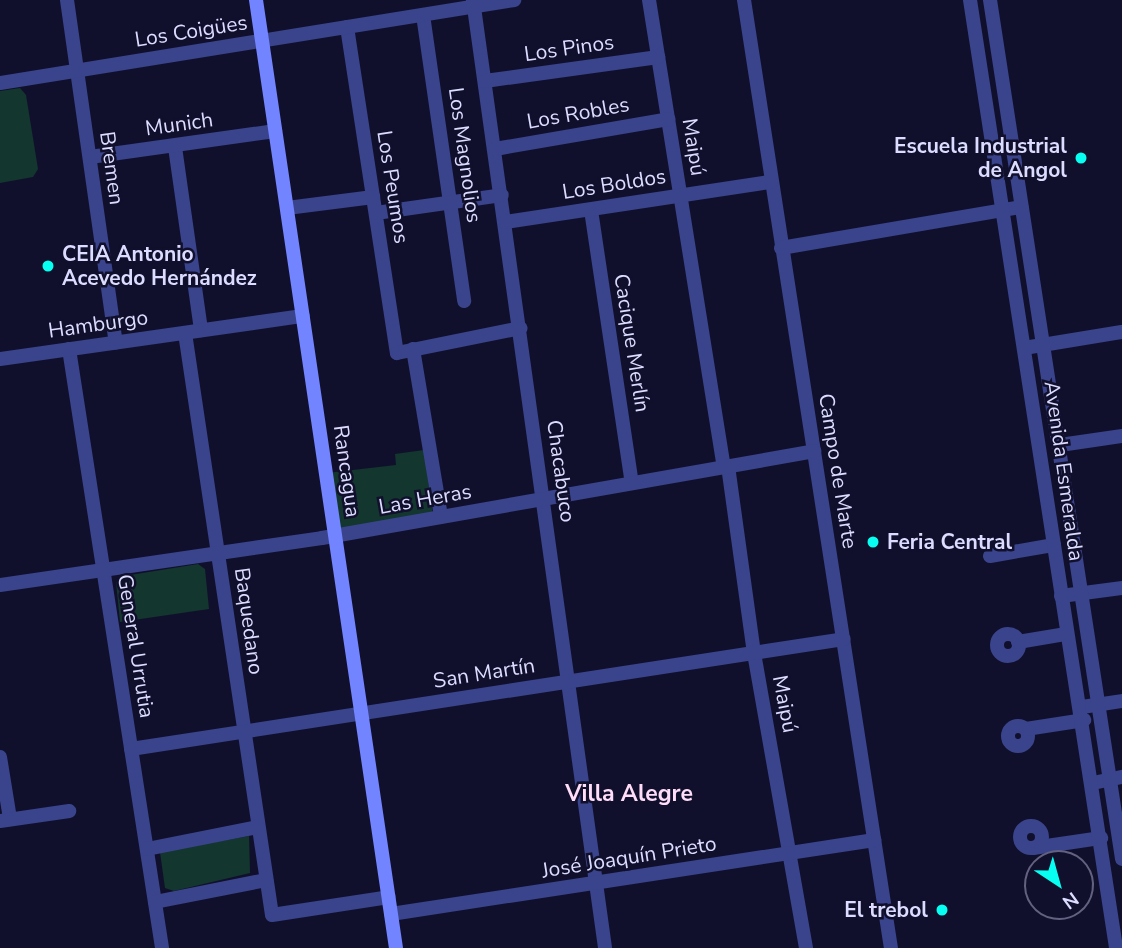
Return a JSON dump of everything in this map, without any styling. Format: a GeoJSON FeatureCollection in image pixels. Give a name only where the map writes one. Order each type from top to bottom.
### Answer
{"type":"FeatureCollection","features":[{"type":"Feature","properties":{"kind":"main road","name":"Rancagua"},"geometry":{"type":"LineString","coordinates":[[256,0],[396,948]]}},
{"type":"Feature","properties":{"kind":"street","name":"Bremen"},"geometry":{"type":"LineString","coordinates":[[67,0],[116,343]]}},
{"type":"Feature","properties":{"kind":"street","name":"Los Coigües"},"geometry":{"type":"LineString","coordinates":[[0,83],[423,15],[473,3],[514,0]]}},
{"type":"Feature","properties":{"kind":"street","name":"Maipú"},"geometry":{"type":"LineString","coordinates":[[649,0],[754,653],[806,948]]}},
{"type":"Feature","properties":{"kind":"street","name":"Campo de Marte"},"geometry":{"type":"LineString","coordinates":[[744,0],[780,248],[891,948]]}},
{"type":"Feature","properties":{"kind":"street","name":"Avenida Esmeralda"},"geometry":{"type":"LineString","coordinates":[[970,0],[1038,435],[1066,634],[1083,713],[1116,948]]}},
{"type":"Feature","properties":{"kind":"street","name":"Avenida Esmeralda"},"geometry":{"type":"LineString","coordinates":[[990,0],[1046,347],[1099,704],[1116,778],[1122,859]]}},
{"type":"Feature","properties":{"kind":"street","name":"Chacabuco"},"geometry":{"type":"LineString","coordinates":[[473,3],[521,328],[605,948]]}},
{"type":"Feature","properties":{"kind":"street","name":"Los Magnolios"},"geometry":{"type":"LineString","coordinates":[[423,15],[464,301]]}},
{"type":"Feature","properties":{"kind":"street","name":"Los Peumos"},"geometry":{"type":"LineString","coordinates":[[347,27],[397,353],[413,349]]}},
{"type":"Feature","properties":{"kind":"street","name":"Los Pinos"},"geometry":{"type":"LineString","coordinates":[[485,81],[658,57]]}},
{"type":"Feature","properties":{"kind":"street","name":"Los Robles"},"geometry":{"type":"LineString","coordinates":[[495,149],[668,119]]}},
{"type":"Feature","properties":{"kind":"street","name":"Munich"},"geometry":{"type":"LineString","coordinates":[[90,158],[275,131]]}},
{"type":"Feature","properties":{"kind":"street"},"geometry":{"type":"LineString","coordinates":[[175,147],[201,330]]}},
{"type":"Feature","properties":{"kind":"street","name":"Los Boldos"},"geometry":{"type":"LineString","coordinates":[[505,222],[771,182]]}},
{"type":"Feature","properties":{"kind":"street"},"geometry":{"type":"LineString","coordinates":[[376,213],[502,195]]}},
{"type":"Feature","properties":{"kind":"street"},"geometry":{"type":"LineString","coordinates":[[286,208],[373,197]]}},
{"type":"Feature","properties":{"kind":"street"},"geometry":{"type":"LineString","coordinates":[[780,248],[1022,207]]}},
{"type":"Feature","properties":{"kind":"street","name":"Cacique Merlín"},"geometry":{"type":"LineString","coordinates":[[591,209],[632,483]]}},
{"type":"Feature","properties":{"kind":"street","name":"Hamburgo"},"geometry":{"type":"LineString","coordinates":[[0,359],[303,316]]}},
{"type":"Feature","properties":{"kind":"street"},"geometry":{"type":"LineString","coordinates":[[441,517],[413,349],[521,328]]}},
{"type":"Feature","properties":{"kind":"street"},"geometry":{"type":"LineString","coordinates":[[1024,348],[1046,347],[1122,332]]}},
{"type":"Feature","properties":{"kind":"street","name":"Baquedano"},"geometry":{"type":"LineString","coordinates":[[185,333],[272,915],[389,897]]}},
{"type":"Feature","properties":{"kind":"street","name":"General Urrutia"},"geometry":{"type":"LineString","coordinates":[[69,349],[162,948]]}},
{"type":"Feature","properties":{"kind":"street"},"geometry":{"type":"LineString","coordinates":[[1038,435],[1060,439],[1122,436]]}},
{"type":"Feature","properties":{"kind":"street","name":"Las Heras"},"geometry":{"type":"LineString","coordinates":[[0,585],[335,536],[814,451]]}},
{"type":"Feature","properties":{"kind":"street"},"geometry":{"type":"LineString","coordinates":[[1042,465],[1063,462]]}},
{"type":"Feature","properties":{"kind":"street"},"geometry":{"type":"LineString","coordinates":[[990,556],[1054,545]]}},
{"type":"Feature","properties":{"kind":"street"},"geometry":{"type":"LineString","coordinates":[[1061,596],[1122,588]]}},
{"type":"Feature","properties":{"kind":"street"},"geometry":{"type":"LineString","coordinates":[[1018,642],[1066,634]]}},
{"type":"Feature","properties":{"kind":"street","name":"San Martín"},"geometry":{"type":"LineString","coordinates":[[131,748],[844,639]]}},
{"type":"Feature","properties":{"kind":"street"},"geometry":{"type":"LineString","coordinates":[[1026,729],[1083,713],[1099,704],[1122,701]]}},
{"type":"Feature","properties":{"kind":"street"},"geometry":{"type":"LineString","coordinates":[[0,757],[5,820],[69,811]]}},
{"type":"Feature","properties":{"kind":"street"},"geometry":{"type":"LineString","coordinates":[[1093,783],[1116,778]]}},
{"type":"Feature","properties":{"kind":"street"},"geometry":{"type":"LineString","coordinates":[[147,849],[258,827]]}},
{"type":"Feature","properties":{"kind":"street"},"geometry":{"type":"LineString","coordinates":[[1033,848],[1101,838]]}},
{"type":"Feature","properties":{"kind":"street","name":"José Joaquín Prieto"},"geometry":{"type":"LineString","coordinates":[[391,915],[874,840]]}},
{"type":"Feature","properties":{"kind":"street"},"geometry":{"type":"LineString","coordinates":[[156,902],[266,880]]}},
{"type":"Feature","properties":{"kind":"green space"},"geometry":{"type":"Polygon","coordinates":[[[20,88],[26,95],[38,169],[33,177],[0,183],[0,91],[20,88]]]}},
{"type":"Feature","properties":{"kind":"green space"},"geometry":{"type":"Polygon","coordinates":[[[424,450],[433,515],[335,533],[327,473],[396,465],[395,454],[424,450]]]}},
{"type":"Feature","properties":{"kind":"green space"},"geometry":{"type":"Polygon","coordinates":[[[198,564],[205,569],[209,609],[120,622],[116,582],[124,576],[198,564]]]}},
{"type":"Feature","properties":{"kind":"green space"},"geometry":{"type":"Polygon","coordinates":[[[249,836],[250,873],[174,891],[165,888],[160,852],[249,836]]]}},
{"type":"Feature","properties":{"kind":"place","name":"Escuela Industrial de Angol"},"geometry":{"type":"Point","coordinates":[1081,158]}},
{"type":"Feature","properties":{"kind":"place","name":"CEIA Antonio Acevedo Hernández"},"geometry":{"type":"Point","coordinates":[48,266]}},
{"type":"Feature","properties":{"kind":"place","name":"Feria Central"},"geometry":{"type":"Point","coordinates":[873,542]}},
{"type":"Feature","properties":{"kind":"place","name":"El trebol"},"geometry":{"type":"Point","coordinates":[942,910]}},
{"type":"Feature","properties":{"kind":"district","name":"Villa Alegre"},"geometry":{"type":"Point","coordinates":[629,794]}}]}
